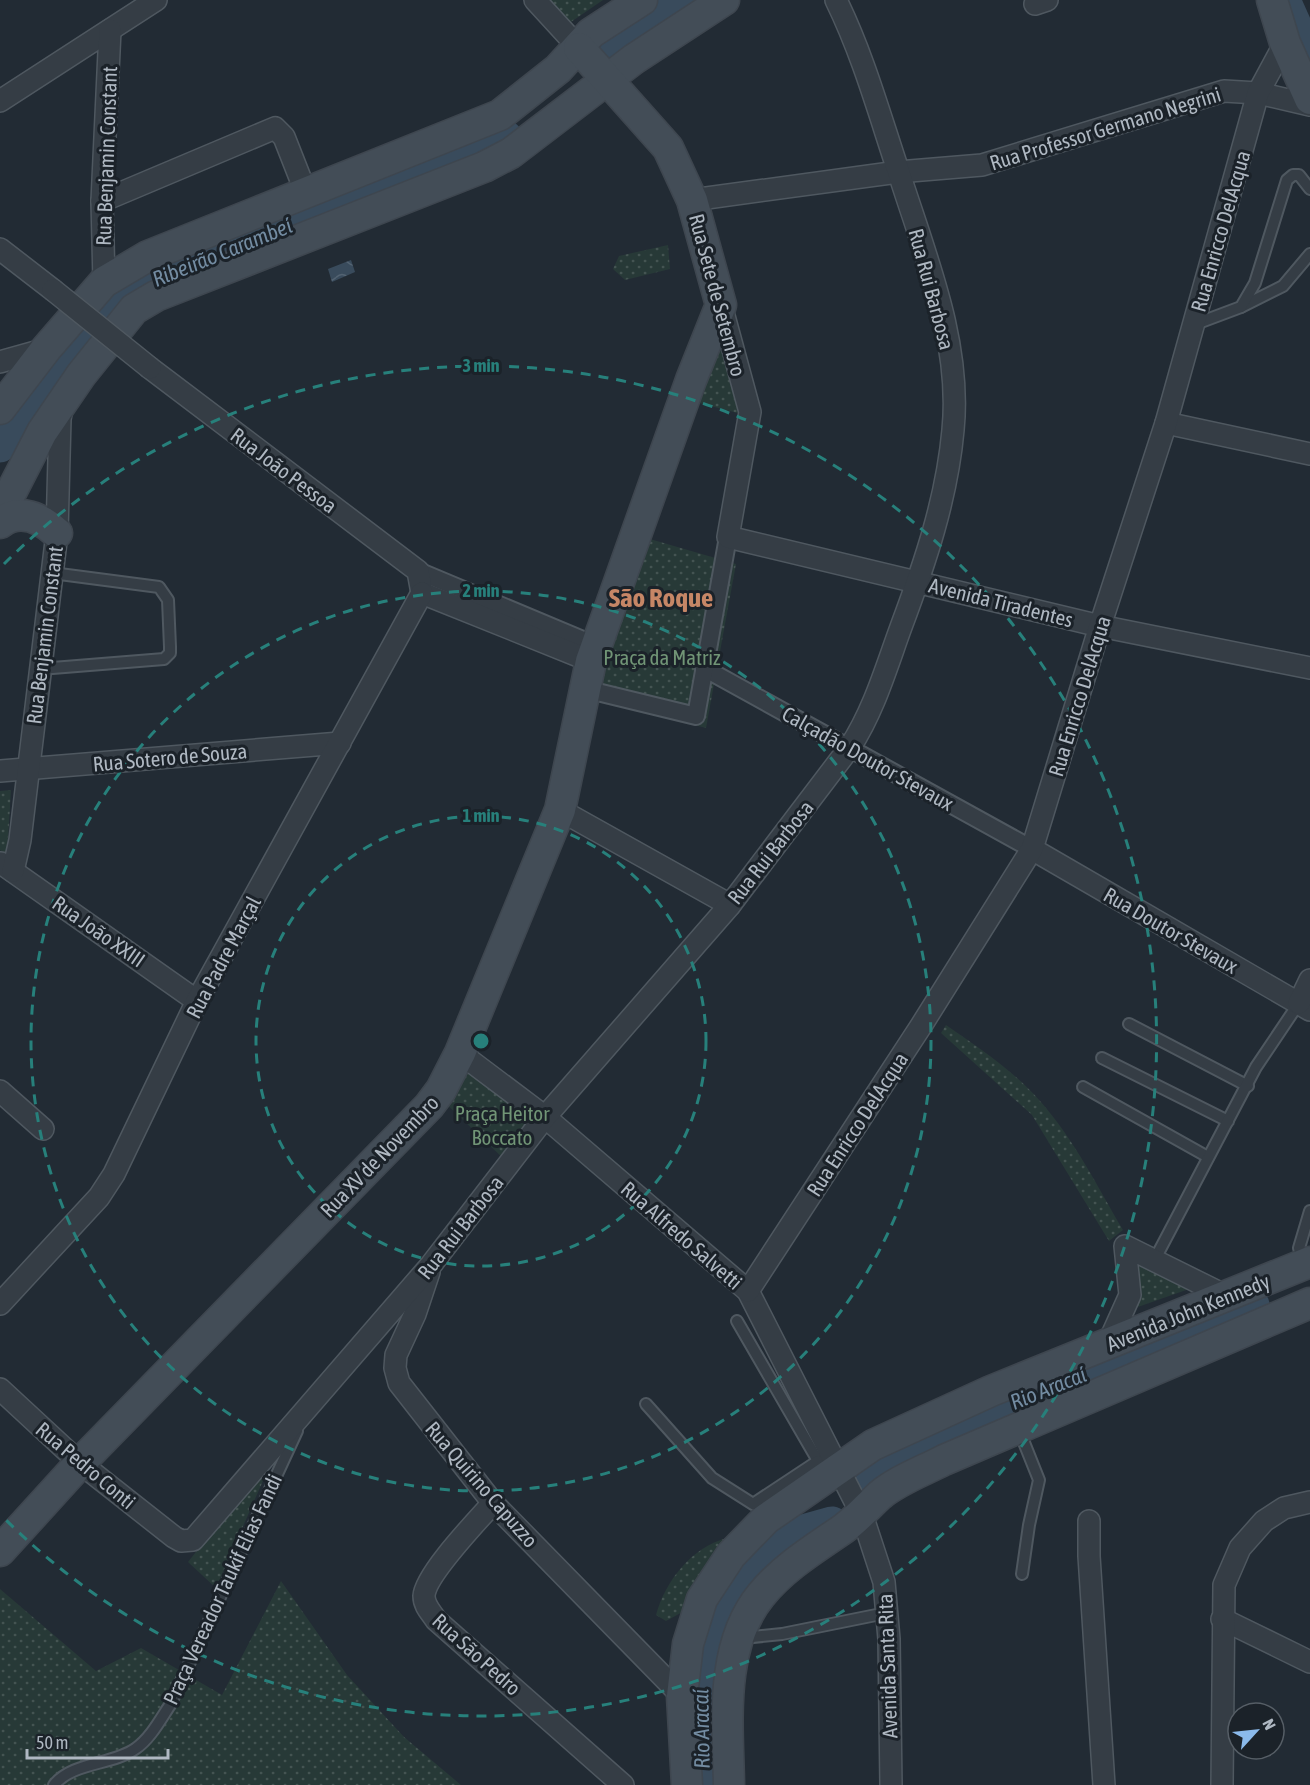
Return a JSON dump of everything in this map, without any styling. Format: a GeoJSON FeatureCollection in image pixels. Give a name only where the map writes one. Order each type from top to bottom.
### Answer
{"type":"FeatureCollection","features":[{"type":"Feature","properties":{"kind":"main road"},"geometry":{"type":"LineString","coordinates":[[0,409],[46,349],[104,282],[148,255],[500,115],[558,69],[603,24],[642,0]]}},
{"type":"Feature","properties":{"kind":"main road"},"geometry":{"type":"LineString","coordinates":[[0,513],[42,432],[65,398],[134,309],[156,296],[484,167],[511,153],[634,59],[724,0]]}},
{"type":"Feature","properties":{"kind":"main road"},"geometry":{"type":"LineString","coordinates":[[1272,0],[1285,44],[1310,99]]}},
{"type":"Feature","properties":{"kind":"main road","name":"Rua Sete de Setembro"},"geometry":{"type":"LineString","coordinates":[[579,48],[668,148],[692,200],[721,305]]}},
{"type":"Feature","properties":{"kind":"main road","name":"Rua XV de Novembro"},"geometry":{"type":"LineString","coordinates":[[0,1551],[80,1463],[429,1106],[441,1090],[460,1053],[560,810],[591,666],[691,380],[721,305]]}},
{"type":"Feature","properties":{"kind":"main road"},"geometry":{"type":"LineString","coordinates":[[0,523],[6,518],[25,514],[43,520],[57,533]]}},
{"type":"Feature","properties":{"kind":"main road","name":"Avenida John Kennedy"},"geometry":{"type":"LineString","coordinates":[[687,1785],[682,1696],[688,1644],[702,1599],[731,1555],[766,1519],[832,1471],[873,1445],[991,1391],[1307,1263]]}},
{"type":"Feature","properties":{"kind":"main road"},"geometry":{"type":"LineString","coordinates":[[1269,1279],[1297,1309]]}},
{"type":"Feature","properties":{"kind":"main road","name":"Avenida John Kennedy"},"geometry":{"type":"LineString","coordinates":[[729,1785],[729,1678],[740,1638],[760,1596],[791,1564],[881,1495],[905,1480],[1297,1309]]}},
{"type":"Feature","properties":{"kind":"street"},"geometry":{"type":"LineString","coordinates":[[0,101],[156,0]]}},
{"type":"Feature","properties":{"kind":"street"},"geometry":{"type":"LineString","coordinates":[[535,0],[579,48]]}},
{"type":"Feature","properties":{"kind":"street","name":"Rua Rui Barbosa"},"geometry":{"type":"LineString","coordinates":[[174,1538],[188,1541],[197,1536],[430,1265],[545,1117],[730,905],[850,747],[866,722],[918,582],[945,491],[954,429],[953,373],[938,295],[856,41],[836,0]]}},
{"type":"Feature","properties":{"kind":"street","name":"Rua Benjamin Constant"},"geometry":{"type":"LineString","coordinates":[[104,282],[102,201],[110,30]]}},
{"type":"Feature","properties":{"kind":"street","name":"Rua Enricco DelAcqua"},"geometry":{"type":"LineString","coordinates":[[748,1291],[916,1035],[1032,849],[1100,626],[1166,423],[1258,93],[1285,44]]}},
{"type":"Feature","properties":{"kind":"street","name":"Rua Professor Germano Negrini"},"geometry":{"type":"LineString","coordinates":[[692,200],[898,172],[982,165],[1224,91],[1258,93],[1310,105]]}},
{"type":"Feature","properties":{"kind":"street"},"geometry":{"type":"LineString","coordinates":[[102,201],[275,128],[284,137],[306,193]]}},
{"type":"Feature","properties":{"kind":"street","name":"Rua João Pessoa"},"geometry":{"type":"LineString","coordinates":[[0,249],[150,368],[418,571],[591,666]]}},
{"type":"Feature","properties":{"kind":"street","name":"Rua Sete de Setembro"},"geometry":{"type":"LineString","coordinates":[[721,305],[750,412],[728,537]]}},
{"type":"Feature","properties":{"kind":"street"},"geometry":{"type":"LineString","coordinates":[[0,362],[46,349]]}},
{"type":"Feature","properties":{"kind":"street","name":"Rua Benjamin Constant"},"geometry":{"type":"LineString","coordinates":[[6,867],[20,840],[57,533],[60,419],[65,398]]}},
{"type":"Feature","properties":{"kind":"street"},"geometry":{"type":"LineString","coordinates":[[1166,423],[1310,454]]}},
{"type":"Feature","properties":{"kind":"street"},"geometry":{"type":"LineString","coordinates":[[418,571],[423,592],[591,666],[696,716],[728,537]]}},
{"type":"Feature","properties":{"kind":"street","name":"Avenida Tiradentes"},"geometry":{"type":"LineString","coordinates":[[728,537],[1100,626],[1310,668]]}},
{"type":"Feature","properties":{"kind":"street","name":"Rua Padre Marçal"},"geometry":{"type":"LineString","coordinates":[[0,1304],[99,1197],[114,1174],[197,1001],[423,592]]}},
{"type":"Feature","properties":{"kind":"street","name":"Calçadão Doutor Stevaux"},"geometry":{"type":"LineString","coordinates":[[704,668],[1032,849]]}},
{"type":"Feature","properties":{"kind":"street","name":"Rua Sotero de Souza"},"geometry":{"type":"LineString","coordinates":[[0,771],[340,742]]}},
{"type":"Feature","properties":{"kind":"street"},"geometry":{"type":"LineString","coordinates":[[560,810],[730,905]]}},
{"type":"Feature","properties":{"kind":"street","name":"Rua Doutor Stevaux"},"geometry":{"type":"LineString","coordinates":[[1032,849],[1304,1006]]}},
{"type":"Feature","properties":{"kind":"street","name":"Rua João XXIII"},"geometry":{"type":"LineString","coordinates":[[6,867],[197,1001]]}},
{"type":"Feature","properties":{"kind":"street"},"geometry":{"type":"LineString","coordinates":[[1304,1006],[1310,980]]}},
{"type":"Feature","properties":{"kind":"street","name":"Rua Alfredo Salvetti"},"geometry":{"type":"LineString","coordinates":[[460,1053],[545,1117],[748,1291],[832,1471],[860,1512]]}},
{"type":"Feature","properties":{"kind":"street"},"geometry":{"type":"LineString","coordinates":[[0,1091],[43,1129]]}},
{"type":"Feature","properties":{"kind":"street"},"geometry":{"type":"LineString","coordinates":[[1107,1344],[1130,1295],[1125,1246],[1226,1296]]}},
{"type":"Feature","properties":{"kind":"street","name":"Rua Quirino Capuzzo"},"geometry":{"type":"LineString","coordinates":[[430,1265],[415,1314],[396,1355],[395,1368],[399,1383],[493,1503],[682,1696]]}},
{"type":"Feature","properties":{"kind":"street","name":"Rua Pedro Conti"},"geometry":{"type":"LineString","coordinates":[[0,1389],[80,1463],[174,1538]]}},
{"type":"Feature","properties":{"kind":"street"},"geometry":{"type":"LineString","coordinates":[[1222,1785],[1224,1585],[1240,1548],[1264,1521],[1284,1508],[1310,1502]]}},
{"type":"Feature","properties":{"kind":"street","name":"Rua São Pedro"},"geometry":{"type":"LineString","coordinates":[[493,1503],[430,1578],[424,1595],[426,1606],[436,1620],[623,1785]]}},
{"type":"Feature","properties":{"kind":"street","name":"Avenida Santa Rita"},"geometry":{"type":"LineString","coordinates":[[860,1512],[884,1582],[891,1785]]}},
{"type":"Feature","properties":{"kind":"street"},"geometry":{"type":"LineString","coordinates":[[1089,1521],[1089,1556],[1104,1785]]}},
{"type":"Feature","properties":{"kind":"street"},"geometry":{"type":"LineString","coordinates":[[1222,1619],[1310,1662]]}},
{"type":"Feature","properties":{"kind":"lane"},"geometry":{"type":"LineString","coordinates":[[1241,307],[1255,283],[1287,180],[1293,175],[1299,175],[1310,189]]}},
{"type":"Feature","properties":{"kind":"lane"},"geometry":{"type":"LineString","coordinates":[[1193,326],[1241,307],[1283,286],[1310,254]]}},
{"type":"Feature","properties":{"kind":"lane"},"geometry":{"type":"LineString","coordinates":[[40,669],[164,659],[170,653],[171,646],[168,600],[159,587],[52,573]]}},
{"type":"Feature","properties":{"kind":"lane"},"geometry":{"type":"LineString","coordinates":[[1155,1259],[1256,1067],[1304,1006]]}},
{"type":"Feature","properties":{"kind":"lane"},"geometry":{"type":"LineString","coordinates":[[1129,1024],[1248,1086]]}},
{"type":"Feature","properties":{"kind":"lane"},"geometry":{"type":"LineString","coordinates":[[1102,1058],[1228,1121]]}},
{"type":"Feature","properties":{"kind":"lane"},"geometry":{"type":"LineString","coordinates":[[1083,1087],[1208,1157]]}},
{"type":"Feature","properties":{"kind":"lane"},"geometry":{"type":"LineString","coordinates":[[1307,1263],[1299,1248],[1310,1211]]}},
{"type":"Feature","properties":{"kind":"lane"},"geometry":{"type":"LineString","coordinates":[[646,1404],[712,1478],[753,1504],[832,1471],[737,1321]]}},
{"type":"Feature","properties":{"kind":"lane","name":"Praça Vereador Taukif Elias Fandi"},"geometry":{"type":"LineString","coordinates":[[54,1785],[68,1773],[134,1751],[143,1743],[170,1705],[286,1452],[309,1407]]}},
{"type":"Feature","properties":{"kind":"lane"},"geometry":{"type":"LineString","coordinates":[[1018,1429],[1039,1479],[1029,1525],[1022,1575]]}},
{"type":"Feature","properties":{"kind":"lane"},"geometry":{"type":"LineString","coordinates":[[740,1638],[782,1634],[886,1613]]}},
{"type":"Feature","properties":{"kind":"green space"},"geometry":{"type":"Polygon","coordinates":[[[547,0],[603,0],[568,24],[547,0]]]}},
{"type":"Feature","properties":{"kind":"green space"},"geometry":{"type":"Polygon","coordinates":[[[668,245],[670,269],[625,280],[613,269],[619,256],[668,245]]]}},
{"type":"Feature","properties":{"kind":"green space"},"geometry":{"type":"Polygon","coordinates":[[[720,319],[745,415],[688,400],[720,319]]]}},
{"type":"Feature","properties":{"kind":"green space","name":"Praça da Matriz"},"geometry":{"type":"Polygon","coordinates":[[[643,537],[736,564],[706,728],[590,698],[643,537]]]}},
{"type":"Feature","properties":{"kind":"green space"},"geometry":{"type":"Polygon","coordinates":[[[11,790],[7,856],[0,850],[0,791],[11,790]]]}},
{"type":"Feature","properties":{"kind":"green space"},"geometry":{"type":"Polygon","coordinates":[[[946,1025],[1007,1070],[1040,1101],[1074,1147],[1123,1230],[1109,1241],[1032,1115],[941,1033],[946,1025]]]}},
{"type":"Feature","properties":{"kind":"green space","name":"Praça Heitor Boccato"},"geometry":{"type":"Polygon","coordinates":[[[461,1057],[533,1124],[505,1160],[440,1098],[461,1057]]]}},
{"type":"Feature","properties":{"kind":"green space"},"geometry":{"type":"Polygon","coordinates":[[[1146,1264],[1189,1289],[1135,1308],[1139,1267],[1146,1264]]]}},
{"type":"Feature","properties":{"kind":"green space"},"geometry":{"type":"Polygon","coordinates":[[[276,1451],[216,1588],[188,1562],[276,1451]]]}},
{"type":"Feature","properties":{"kind":"green space"},"geometry":{"type":"Polygon","coordinates":[[[727,1538],[688,1609],[666,1621],[656,1615],[666,1590],[682,1567],[702,1549],[727,1538]]]}},
{"type":"Feature","properties":{"kind":"green space"},"geometry":{"type":"Polygon","coordinates":[[[281,1581],[347,1675],[404,1737],[461,1785],[0,1785],[0,1589],[96,1671],[141,1648],[222,1695],[281,1581]]]}},
{"type":"Feature","properties":{"kind":"water"},"geometry":{"type":"Polygon","coordinates":[[[351,260],[355,272],[332,282],[328,269],[351,260]]]}},
{"type":"Feature","properties":{"kind":"waterway","name":"Ribeirão Carambeí"},"geometry":{"type":"LineString","coordinates":[[612,46],[683,0]]}},
{"type":"Feature","properties":{"kind":"waterway","name":"Ribeirão Carambeí"},"geometry":{"type":"LineString","coordinates":[[1284,0],[1310,58]]}},
{"type":"Feature","properties":{"kind":"waterway","name":"Ribeirão Carambeí"},"geometry":{"type":"LineString","coordinates":[[0,446],[38,386],[70,342],[87,322],[123,291],[149,278],[506,137]]}},
{"type":"Feature","properties":{"kind":"waterway","name":"Rio Aracaí"},"geometry":{"type":"LineString","coordinates":[[860,1497],[892,1460],[1007,1404],[1253,1305]]}},
{"type":"Feature","properties":{"kind":"waterway","name":"Rio Aracaí"},"geometry":{"type":"LineString","coordinates":[[702,1785],[700,1680],[711,1624],[740,1577],[782,1537],[832,1523]]}},
{"type":"Feature","properties":{"kind":"district","name":"São Roque"},"geometry":{"type":"Point","coordinates":[661,597]}}]}
